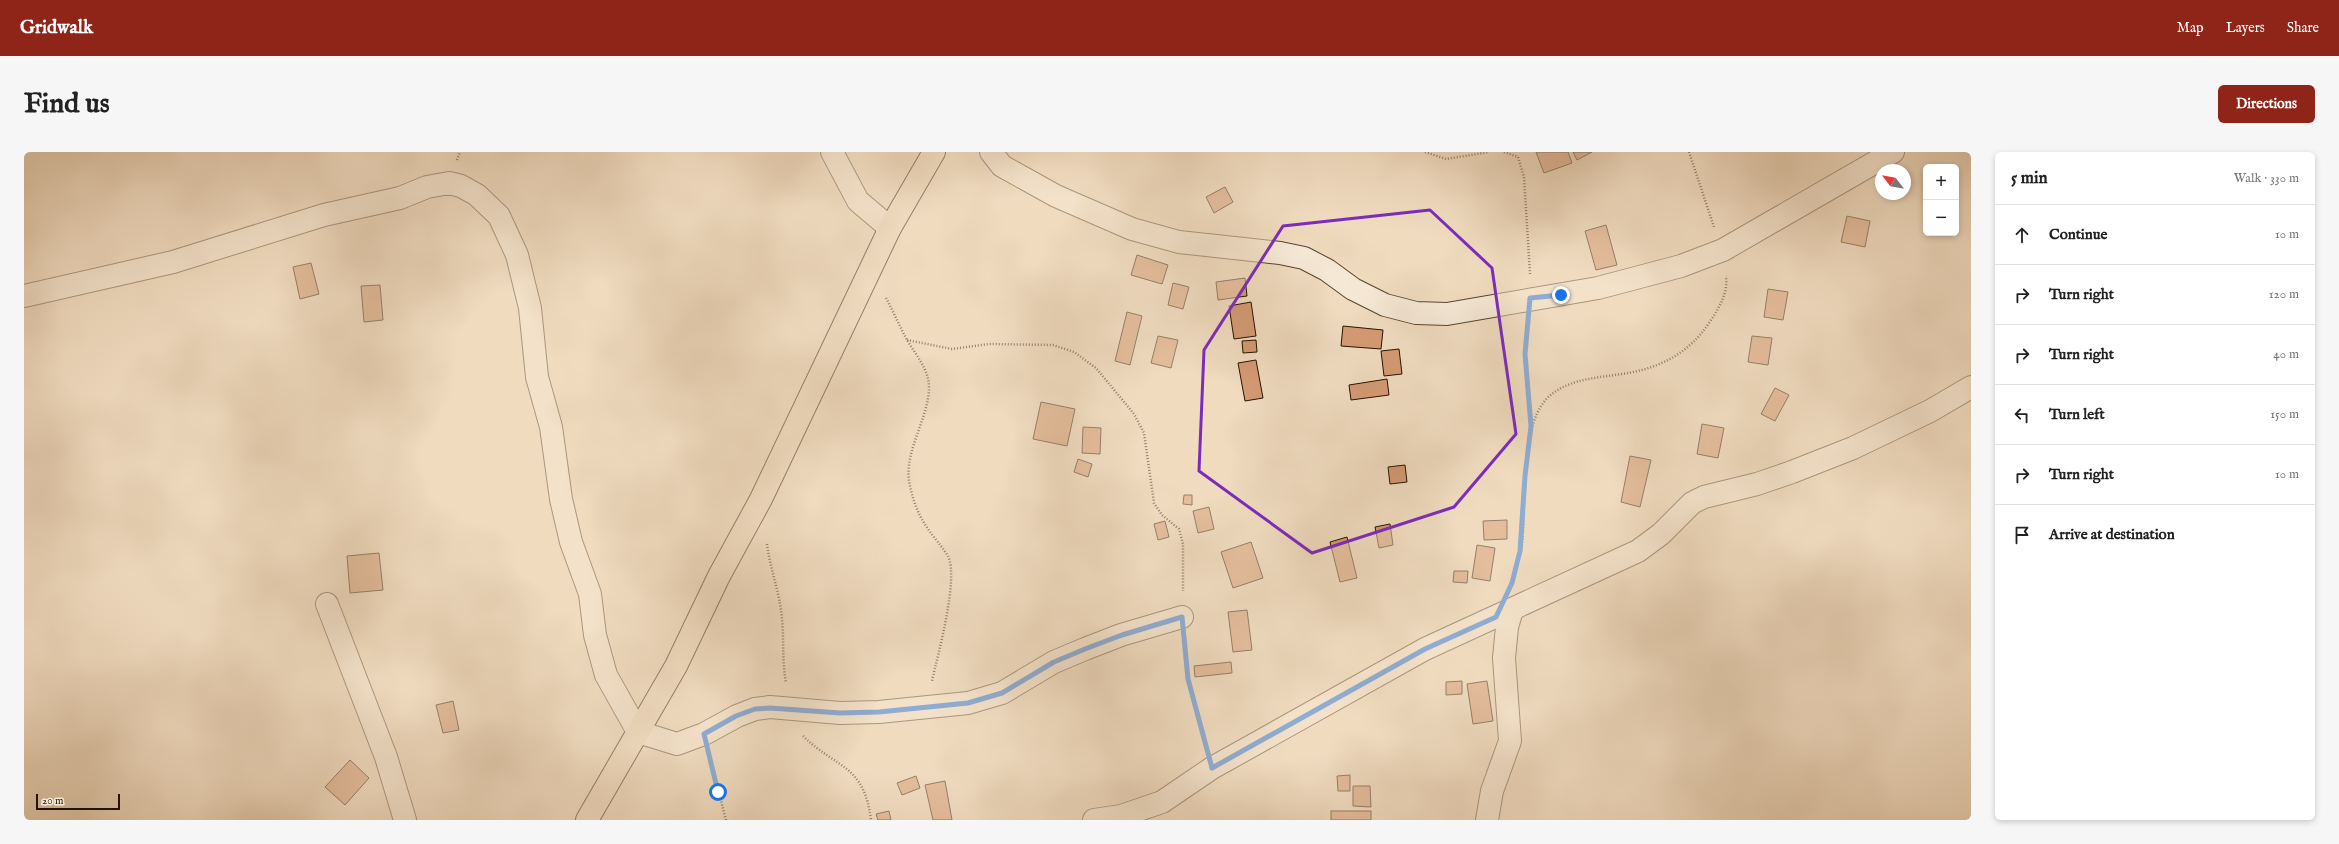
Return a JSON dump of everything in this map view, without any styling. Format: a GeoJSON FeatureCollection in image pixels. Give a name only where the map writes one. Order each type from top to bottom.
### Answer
{"type":"FeatureCollection","features":[{"type":"Feature","properties":{"kind":"highway"},"geometry":{"type":"LineString","coordinates":[[587,820],[676,666],[719,576],[761,499],[890,228],[934,152]]}},
{"type":"Feature","properties":{"kind":"street"},"geometry":{"type":"LineString","coordinates":[[832,152],[858,201],[890,228]]}},
{"type":"Feature","properties":{"kind":"street"},"geometry":{"type":"LineString","coordinates":[[991,152],[1002,166],[1056,196],[1132,229],[1179,242],[1280,253],[1304,258],[1327,270],[1353,289],[1385,305],[1416,313],[1447,314],[1530,298],[1561,295],[1605,286],[1681,266],[1723,250],[1893,152]]}},
{"type":"Feature","properties":{"kind":"street"},"geometry":{"type":"LineString","coordinates":[[24,296],[173,262],[324,214],[400,198],[427,187],[449,183],[461,186],[477,195],[499,216],[517,255],[530,308],[537,377],[551,427],[560,499],[571,542],[590,594],[595,635],[606,675],[638,732],[677,744],[704,734],[730,719],[755,709],[770,708],[791,710],[879,712],[968,703],[1002,693],[1054,662],[1085,649],[1122,635],[1182,617]]}},
{"type":"Feature","properties":{"kind":"street"},"geometry":{"type":"LineString","coordinates":[[1094,820],[1121,816],[1162,802],[1212,768],[1425,649],[1638,550],[1661,534],[1692,503],[1704,497],[1757,484],[1853,448],[1930,411],[1971,387]]}},
{"type":"Feature","properties":{"kind":"street"},"geometry":{"type":"LineString","coordinates":[[327,604],[386,757],[405,820]]}},
{"type":"Feature","properties":{"kind":"street"},"geometry":{"type":"LineString","coordinates":[[1487,820],[1490,798],[1510,741],[1504,658],[1507,627],[1504,613]]}},
{"type":"Feature","properties":{"kind":"path"},"geometry":{"type":"LineString","coordinates":[[1425,152],[1446,159],[1489,152]]}},
{"type":"Feature","properties":{"kind":"path"},"geometry":{"type":"LineString","coordinates":[[1504,152],[1518,157],[1524,177],[1530,268],[1530,298],[1525,354],[1531,426]]}},
{"type":"Feature","properties":{"kind":"path"},"geometry":{"type":"LineString","coordinates":[[1504,613],[1520,551],[1525,476],[1531,426],[1535,414],[1542,403],[1552,394],[1568,385],[1587,379],[1657,366],[1688,348],[1708,326],[1723,303],[1727,284],[1723,250],[1689,152]]}},
{"type":"Feature","properties":{"kind":"path"},"geometry":{"type":"LineString","coordinates":[[871,268],[907,340],[924,367],[929,389],[913,446],[909,480],[916,507],[927,528],[948,557],[951,572],[946,616],[926,707]]}},
{"type":"Feature","properties":{"kind":"path"},"geometry":{"type":"LineString","coordinates":[[907,340],[952,349],[989,344],[1053,345],[1074,352],[1096,368],[1137,421],[1144,433],[1148,452],[1154,503],[1162,515],[1179,529],[1183,544],[1182,617],[1188,679],[1212,768]]}},
{"type":"Feature","properties":{"kind":"path"},"geometry":{"type":"LineString","coordinates":[[761,499],[769,558],[776,583],[782,618],[783,665],[791,710],[801,735],[811,744],[846,768],[863,786],[869,802],[871,820]]}},
{"type":"Feature","properties":{"kind":"path"},"geometry":{"type":"LineString","coordinates":[[704,734],[726,820]]}},
{"type":"Feature","properties":{"kind":"highlighted area"},"geometry":{"type":"Polygon","coordinates":[[[1430,210],[1492,268],[1516,434],[1454,507],[1312,553],[1199,471],[1204,350],[1283,226],[1430,210]]]}},
{"type":"Feature","properties":{"kind":"building"},"geometry":{"type":"Polygon","coordinates":[[[1536,152],[1568,152],[1572,163],[1544,173],[1536,152]]]}},
{"type":"Feature","properties":{"kind":"building"},"geometry":{"type":"Polygon","coordinates":[[[1573,152],[1592,152],[1577,160],[1573,152]]]}},
{"type":"Feature","properties":{"kind":"building"},"geometry":{"type":"Polygon","coordinates":[[[1225,187],[1233,202],[1214,213],[1206,197],[1225,187]]]}},
{"type":"Feature","properties":{"kind":"building"},"geometry":{"type":"Polygon","coordinates":[[[1847,216],[1870,221],[1865,247],[1841,242],[1847,216]]]}},
{"type":"Feature","properties":{"kind":"building"},"geometry":{"type":"Polygon","coordinates":[[[1606,225],[1617,265],[1596,270],[1585,231],[1606,225]]]}},
{"type":"Feature","properties":{"kind":"building"},"geometry":{"type":"Polygon","coordinates":[[[1137,255],[1168,265],[1162,284],[1131,275],[1137,255]]]}},
{"type":"Feature","properties":{"kind":"building"},"geometry":{"type":"Polygon","coordinates":[[[311,263],[319,294],[300,299],[293,267],[311,263]]]}},
{"type":"Feature","properties":{"kind":"building"},"geometry":{"type":"Polygon","coordinates":[[[1245,278],[1247,296],[1218,300],[1216,282],[1245,278]]]}},
{"type":"Feature","properties":{"kind":"building"},"geometry":{"type":"Polygon","coordinates":[[[1173,283],[1189,287],[1183,309],[1168,305],[1173,283]]]}},
{"type":"Feature","properties":{"kind":"building"},"geometry":{"type":"Polygon","coordinates":[[[380,285],[383,320],[364,322],[361,286],[380,285]]]}},
{"type":"Feature","properties":{"kind":"building"},"geometry":{"type":"Polygon","coordinates":[[[1768,289],[1788,292],[1783,320],[1764,317],[1768,289]]]}},
{"type":"Feature","properties":{"kind":"building"},"geometry":{"type":"Polygon","coordinates":[[[1251,302],[1256,336],[1234,339],[1229,306],[1251,302]]]}},
{"type":"Feature","properties":{"kind":"building"},"geometry":{"type":"Polygon","coordinates":[[[1127,312],[1142,316],[1130,365],[1115,361],[1127,312]]]}},
{"type":"Feature","properties":{"kind":"building"},"geometry":{"type":"Polygon","coordinates":[[[1343,326],[1383,330],[1381,349],[1341,346],[1343,326]]]}},
{"type":"Feature","properties":{"kind":"building"},"geometry":{"type":"Polygon","coordinates":[[[1158,336],[1178,340],[1171,368],[1151,363],[1158,336]]]}},
{"type":"Feature","properties":{"kind":"building"},"geometry":{"type":"Polygon","coordinates":[[[1752,336],[1772,338],[1768,365],[1748,362],[1752,336]]]}},
{"type":"Feature","properties":{"kind":"building"},"geometry":{"type":"Polygon","coordinates":[[[1256,340],[1257,352],[1243,353],[1242,341],[1256,340]]]}},
{"type":"Feature","properties":{"kind":"building"},"geometry":{"type":"Polygon","coordinates":[[[1399,349],[1402,374],[1384,376],[1381,351],[1399,349]]]}},
{"type":"Feature","properties":{"kind":"building"},"geometry":{"type":"Polygon","coordinates":[[[1256,360],[1263,398],[1245,401],[1238,363],[1256,360]]]}},
{"type":"Feature","properties":{"kind":"building"},"geometry":{"type":"Polygon","coordinates":[[[1387,379],[1389,395],[1351,400],[1349,385],[1387,379]]]}},
{"type":"Feature","properties":{"kind":"building"},"geometry":{"type":"Polygon","coordinates":[[[1775,388],[1789,395],[1775,421],[1761,414],[1775,388]]]}},
{"type":"Feature","properties":{"kind":"building"},"geometry":{"type":"Polygon","coordinates":[[[1041,402],[1075,409],[1067,446],[1033,439],[1041,402]]]}},
{"type":"Feature","properties":{"kind":"building"},"geometry":{"type":"Polygon","coordinates":[[[1702,424],[1724,428],[1718,458],[1697,454],[1702,424]]]}},
{"type":"Feature","properties":{"kind":"building"},"geometry":{"type":"Polygon","coordinates":[[[1083,427],[1101,428],[1100,454],[1082,453],[1083,427]]]}},
{"type":"Feature","properties":{"kind":"building"},"geometry":{"type":"Polygon","coordinates":[[[1630,456],[1651,460],[1640,507],[1621,502],[1630,456]]]}},
{"type":"Feature","properties":{"kind":"building"},"geometry":{"type":"Polygon","coordinates":[[[1078,459],[1092,464],[1088,477],[1074,472],[1078,459]]]}},
{"type":"Feature","properties":{"kind":"building"},"geometry":{"type":"Polygon","coordinates":[[[1405,465],[1407,482],[1390,484],[1388,467],[1405,465]]]}},
{"type":"Feature","properties":{"kind":"building"},"geometry":{"type":"Polygon","coordinates":[[[1184,495],[1192,495],[1192,505],[1183,504],[1184,495]]]}},
{"type":"Feature","properties":{"kind":"building"},"geometry":{"type":"Polygon","coordinates":[[[1209,507],[1214,529],[1198,533],[1193,511],[1209,507]]]}},
{"type":"Feature","properties":{"kind":"building"},"geometry":{"type":"Polygon","coordinates":[[[1507,520],[1507,539],[1484,540],[1483,521],[1507,520]]]}},
{"type":"Feature","properties":{"kind":"building"},"geometry":{"type":"Polygon","coordinates":[[[1165,521],[1169,537],[1158,540],[1154,524],[1165,521]]]}},
{"type":"Feature","properties":{"kind":"building"},"geometry":{"type":"Polygon","coordinates":[[[1390,524],[1393,545],[1379,548],[1375,527],[1390,524]]]}},
{"type":"Feature","properties":{"kind":"building"},"geometry":{"type":"Polygon","coordinates":[[[1347,537],[1357,578],[1340,582],[1330,542],[1347,537]]]}},
{"type":"Feature","properties":{"kind":"building"},"geometry":{"type":"Polygon","coordinates":[[[1251,542],[1263,578],[1233,588],[1221,552],[1251,542]]]}},
{"type":"Feature","properties":{"kind":"building"},"geometry":{"type":"Polygon","coordinates":[[[1477,545],[1495,548],[1490,581],[1472,578],[1477,545]]]}},
{"type":"Feature","properties":{"kind":"building"},"geometry":{"type":"Polygon","coordinates":[[[379,553],[383,590],[350,593],[347,556],[379,553]]]}},
{"type":"Feature","properties":{"kind":"building"},"geometry":{"type":"Polygon","coordinates":[[[1454,571],[1468,571],[1467,583],[1453,582],[1454,571]]]}},
{"type":"Feature","properties":{"kind":"building"},"geometry":{"type":"Polygon","coordinates":[[[1247,610],[1252,650],[1233,652],[1228,612],[1247,610]]]}},
{"type":"Feature","properties":{"kind":"building"},"geometry":{"type":"Polygon","coordinates":[[[1231,662],[1232,673],[1195,677],[1194,666],[1231,662]]]}},
{"type":"Feature","properties":{"kind":"building"},"geometry":{"type":"Polygon","coordinates":[[[1462,681],[1462,694],[1446,695],[1446,682],[1462,681]]]}},
{"type":"Feature","properties":{"kind":"building"},"geometry":{"type":"Polygon","coordinates":[[[1487,681],[1493,721],[1473,724],[1467,684],[1487,681]]]}},
{"type":"Feature","properties":{"kind":"building"},"geometry":{"type":"Polygon","coordinates":[[[453,701],[459,730],[443,733],[436,705],[453,701]]]}},
{"type":"Feature","properties":{"kind":"building"},"geometry":{"type":"Polygon","coordinates":[[[350,760],[369,778],[345,805],[325,787],[350,760]]]}},
{"type":"Feature","properties":{"kind":"building"},"geometry":{"type":"Polygon","coordinates":[[[1350,775],[1350,791],[1338,791],[1337,776],[1350,775]]]}},
{"type":"Feature","properties":{"kind":"building"},"geometry":{"type":"Polygon","coordinates":[[[916,776],[920,788],[902,795],[897,783],[916,776]]]}},
{"type":"Feature","properties":{"kind":"building"},"geometry":{"type":"Polygon","coordinates":[[[945,781],[952,820],[933,820],[925,785],[945,781]]]}},
{"type":"Feature","properties":{"kind":"building"},"geometry":{"type":"Polygon","coordinates":[[[1353,786],[1370,786],[1371,807],[1353,806],[1353,786]]]}},
{"type":"Feature","properties":{"kind":"building"},"geometry":{"type":"Polygon","coordinates":[[[889,811],[891,820],[878,820],[876,814],[889,811]]]}},
{"type":"Feature","properties":{"kind":"building"},"geometry":{"type":"Polygon","coordinates":[[[1331,811],[1371,811],[1371,820],[1331,820],[1331,811]]]}},
{"type":"Feature","properties":{"kind":"route"},"geometry":{"type":"LineString","coordinates":[[718,792],[704,734],[736,716],[755,709],[770,708],[840,713],[879,712],[968,703],[1002,693],[1054,662],[1085,649],[1122,635],[1182,617],[1184,653],[1188,679],[1212,768],[1358,685],[1425,649],[1496,617],[1512,583],[1520,551],[1525,476],[1531,426],[1525,354],[1530,298],[1561,295]]}}]}
